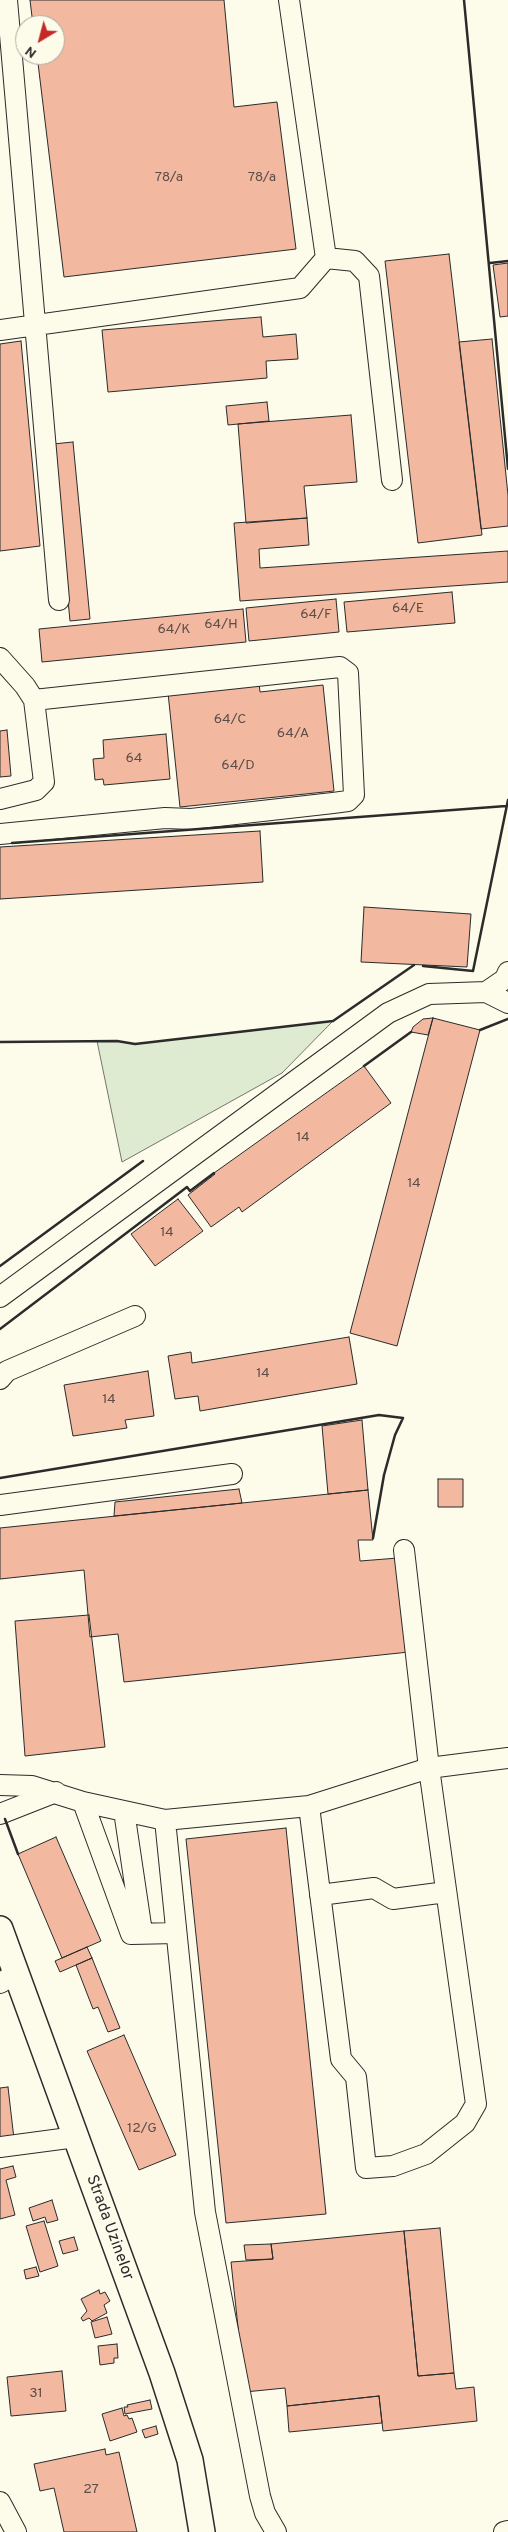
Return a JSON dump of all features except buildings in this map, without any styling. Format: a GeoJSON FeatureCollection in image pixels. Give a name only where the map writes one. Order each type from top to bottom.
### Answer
{"type":"FeatureCollection","features":[{"type":"Feature","properties":{"kind":"main road","name":"Strada Uzinelor"},"geometry":{"type":"LineString","coordinates":[[3,1944],[8,1979],[76,2137],[162,2373],[187,2451],[202,2532]]}},
{"type":"Feature","properties":{"kind":"lane"},"geometry":{"type":"LineString","coordinates":[[7,0],[59,600]]}},
{"type":"Feature","properties":{"kind":"lane"},"geometry":{"type":"LineString","coordinates":[[0,330],[300,288],[326,258],[289,0]]}},
{"type":"Feature","properties":{"kind":"lane"},"geometry":{"type":"LineString","coordinates":[[326,258],[355,261],[370,276],[392,480]]}},
{"type":"Feature","properties":{"kind":"lane"},"geometry":{"type":"LineString","coordinates":[[0,658],[25,686],[34,700],[44,782],[36,790],[0,799]]}},
{"type":"Feature","properties":{"kind":"lane"},"geometry":{"type":"LineString","coordinates":[[0,834],[165,818],[201,818],[348,801],[354,795],[348,674],[340,667],[34,700]]}},
{"type":"Feature","properties":{"kind":"lane"},"geometry":{"type":"LineString","coordinates":[[486,992],[505,979],[508,972]]}},
{"type":"Feature","properties":{"kind":"lane"},"geometry":{"type":"LineString","coordinates":[[0,1297],[388,1013],[429,994],[486,992],[508,1004]]}},
{"type":"Feature","properties":{"kind":"lane"},"geometry":{"type":"LineString","coordinates":[[0,1379],[7,1370],[135,1316]]}},
{"type":"Feature","properties":{"kind":"lane"},"geometry":{"type":"LineString","coordinates":[[0,1505],[232,1474]]}},
{"type":"Feature","properties":{"kind":"lane"},"geometry":{"type":"LineString","coordinates":[[309,1806],[341,2059],[356,2077],[366,2168],[393,2166],[426,2154],[466,2123],[476,2104],[429,1768],[404,1550]]}},
{"type":"Feature","properties":{"kind":"lane"},"geometry":{"type":"LineString","coordinates":[[0,1785],[32,1786],[83,1802],[165,1820],[309,1806],[429,1768],[508,1758]]}},
{"type":"Feature","properties":{"kind":"lane"},"geometry":{"type":"LineString","coordinates":[[0,1814],[56,1792]]}},
{"type":"Feature","properties":{"kind":"lane"},"geometry":{"type":"LineString","coordinates":[[83,1802],[130,1934],[142,1932],[176,1933]]}},
{"type":"Feature","properties":{"kind":"lane"},"geometry":{"type":"LineString","coordinates":[[124,1811],[142,1932]]}},
{"type":"Feature","properties":{"kind":"lane"},"geometry":{"type":"LineString","coordinates":[[165,1820],[205,2212],[260,2496],[265,2513],[276,2532]]}},
{"type":"Feature","properties":{"kind":"lane"},"geometry":{"type":"LineString","coordinates":[[112,1881],[134,1877]]}},
{"type":"Feature","properties":{"kind":"lane"},"geometry":{"type":"LineString","coordinates":[[320,1894],[374,1888],[393,1899],[446,1892]]}},
{"type":"Feature","properties":{"kind":"lane"},"geometry":{"type":"LineString","coordinates":[[0,2146],[76,2137]]}},
{"type":"Feature","properties":{"kind":"lane"},"geometry":{"type":"LineString","coordinates":[[0,2502],[16,2532]]}},
{"type":"Feature","properties":{"kind":"lane"},"geometry":{"type":"LineString","coordinates":[[504,2532],[508,2531]]}},
{"type":"Feature","properties":{"kind":"green space"},"geometry":{"type":"Polygon","coordinates":[[[333,1021],[282,1073],[122,1162],[97,1041],[117,1041],[135,1044],[333,1021]]]}},
{"type":"Feature","properties":{"kind":"wall"},"geometry":{"type":"LineString","coordinates":[[464,0],[508,469]]}},
{"type":"Feature","properties":{"kind":"wall"},"geometry":{"type":"LineString","coordinates":[[490,263],[508,261]]}},
{"type":"Feature","properties":{"kind":"wall"},"geometry":{"type":"LineString","coordinates":[[423,966],[473,971],[508,800]]}},
{"type":"Feature","properties":{"kind":"wall"},"geometry":{"type":"LineString","coordinates":[[12,843],[506,806]]}},
{"type":"Feature","properties":{"kind":"wall"},"geometry":{"type":"LineString","coordinates":[[0,1042],[117,1041],[135,1044],[333,1021],[414,965]]}},
{"type":"Feature","properties":{"kind":"wall"},"geometry":{"type":"LineString","coordinates":[[480,1030],[508,1019]]}},
{"type":"Feature","properties":{"kind":"wall"},"geometry":{"type":"LineString","coordinates":[[364,1066],[411,1032]]}},
{"type":"Feature","properties":{"kind":"wall"},"geometry":{"type":"LineString","coordinates":[[0,1266],[143,1161]]}},
{"type":"Feature","properties":{"kind":"wall"},"geometry":{"type":"LineString","coordinates":[[0,1329],[187,1187],[190,1191],[214,1173]]}},
{"type":"Feature","properties":{"kind":"wall"},"geometry":{"type":"LineString","coordinates":[[0,1478],[379,1415],[403,1418],[395,1435],[384,1475],[373,1538]]}},
{"type":"Feature","properties":{"kind":"wall"},"geometry":{"type":"LineString","coordinates":[[5,1819],[18,1854]]}}]}
